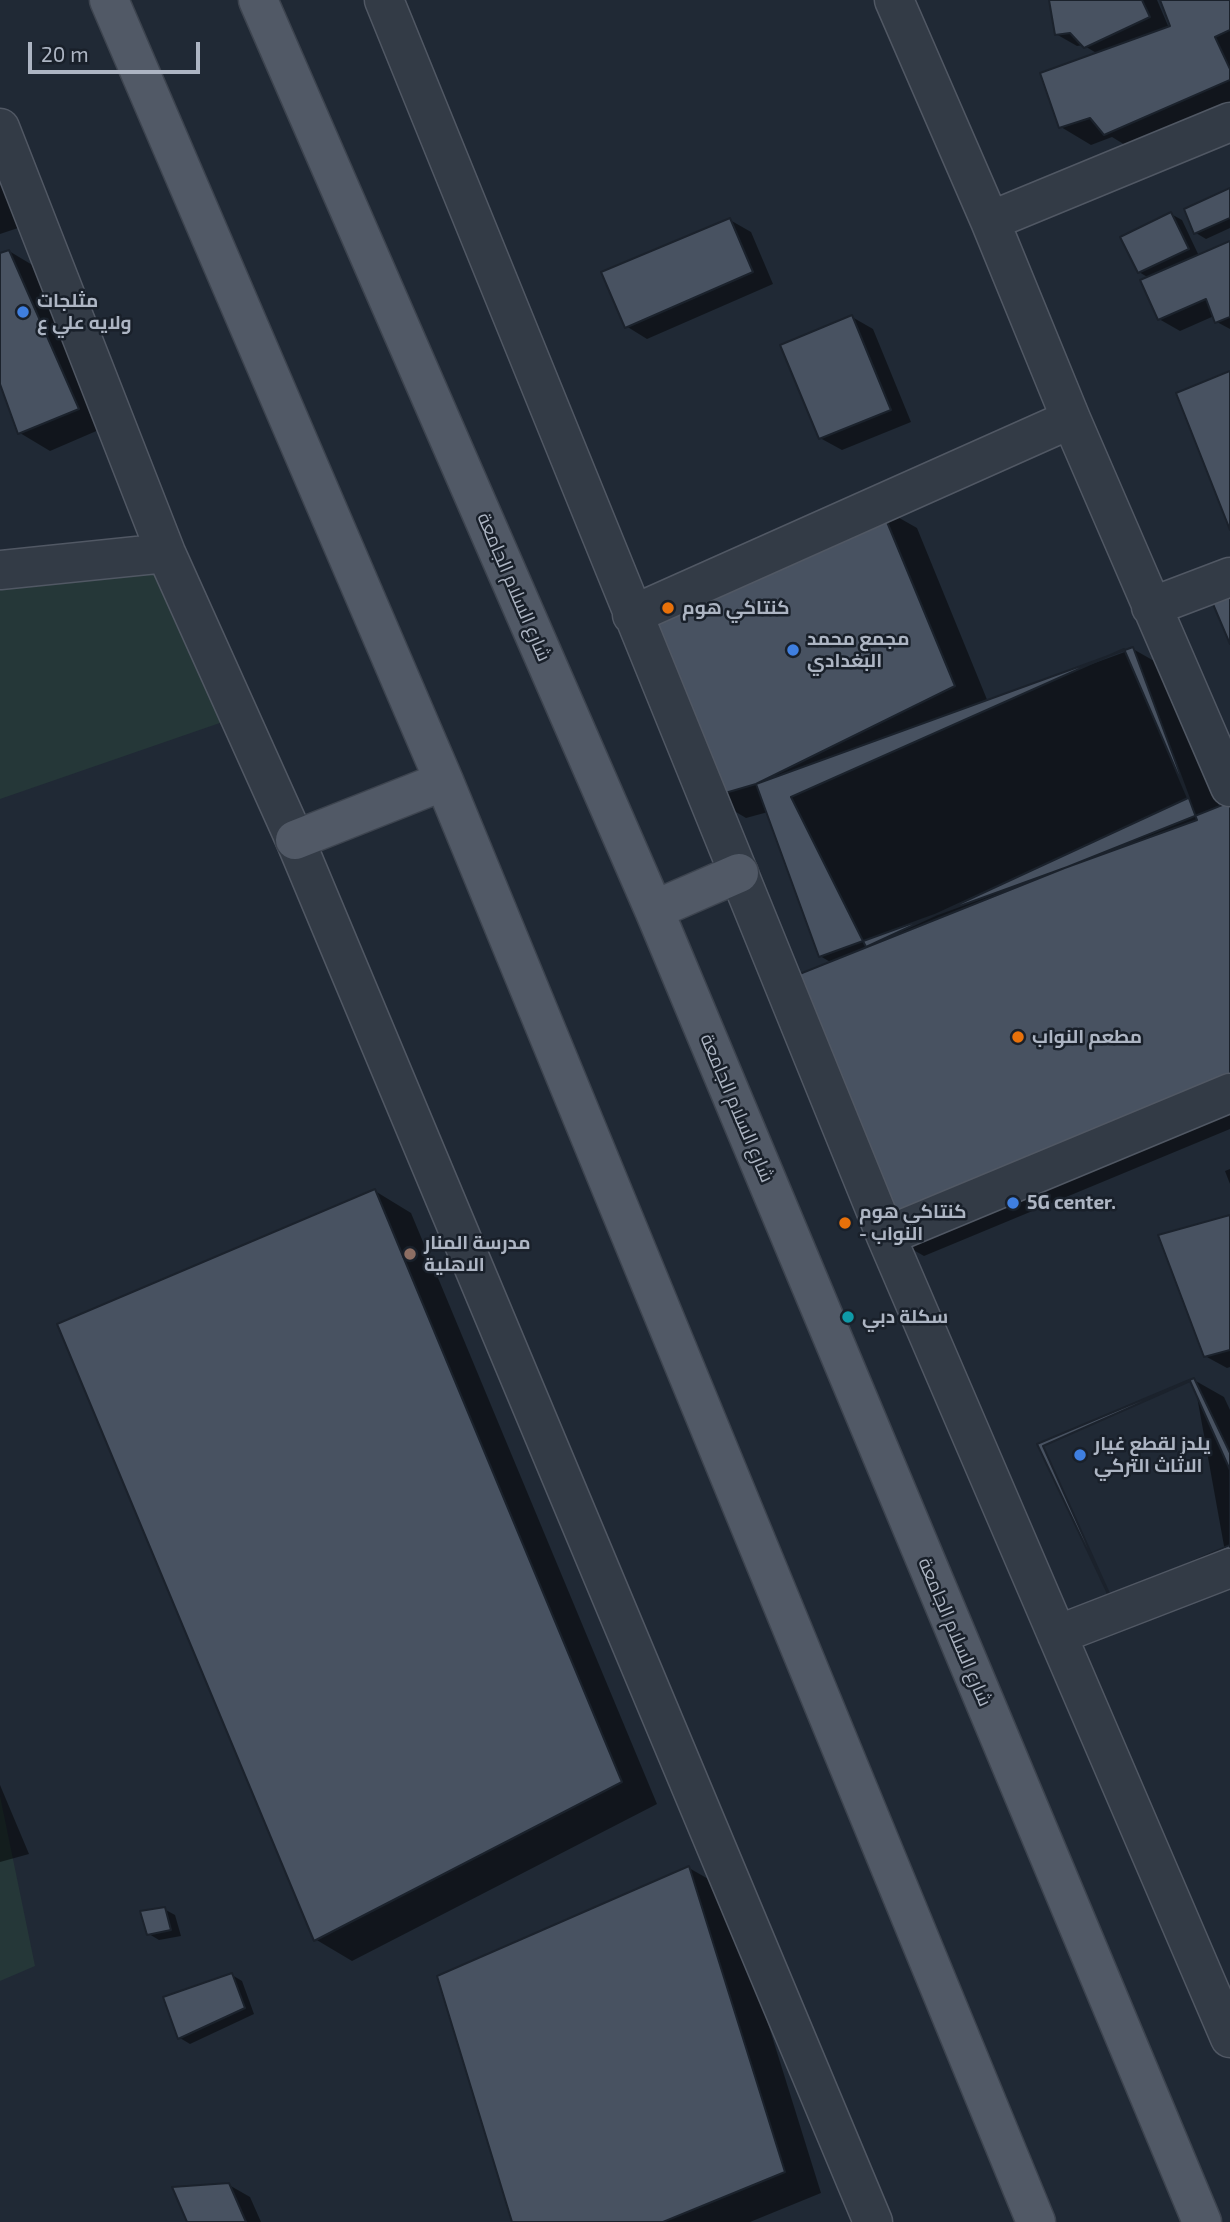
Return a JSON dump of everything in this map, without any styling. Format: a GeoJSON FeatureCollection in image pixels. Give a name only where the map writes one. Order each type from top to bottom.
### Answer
{"type":"FeatureCollection","features":[{"type":"Feature","properties":{"kind":"main road"},"geometry":{"type":"LineString","coordinates":[[109,0],[444,782],[1036,2222]]}},
{"type":"Feature","properties":{"kind":"main road","name":"شارع السلام الجامعة"},"geometry":{"type":"LineString","coordinates":[[258,0],[654,910],[1202,2222]]}},
{"type":"Feature","properties":{"kind":"main road"},"geometry":{"type":"LineString","coordinates":[[295,840],[444,782]]}},
{"type":"Feature","properties":{"kind":"main road"},"geometry":{"type":"LineString","coordinates":[[654,910],[739,873]]}},
{"type":"Feature","properties":{"kind":"street"},"geometry":{"type":"LineString","coordinates":[[384,0],[886,1236],[1230,2038]]}},
{"type":"Feature","properties":{"kind":"street"},"geometry":{"type":"LineString","coordinates":[[894,0],[1230,787]]}},
{"type":"Feature","properties":{"kind":"street"},"geometry":{"type":"LineString","coordinates":[[990,221],[1230,122]]}},
{"type":"Feature","properties":{"kind":"street"},"geometry":{"type":"LineString","coordinates":[[0,128],[166,553],[295,840],[865,2219]]}},
{"type":"Feature","properties":{"kind":"street"},"geometry":{"type":"LineString","coordinates":[[632,615],[1071,419]]}},
{"type":"Feature","properties":{"kind":"street"},"geometry":{"type":"LineString","coordinates":[[0,570],[166,553]]}},
{"type":"Feature","properties":{"kind":"street"},"geometry":{"type":"LineString","coordinates":[[1151,607],[1230,577]]}},
{"type":"Feature","properties":{"kind":"street"},"geometry":{"type":"LineString","coordinates":[[886,1236],[1230,1093]]}},
{"type":"Feature","properties":{"kind":"street"},"geometry":{"type":"LineString","coordinates":[[1057,1635],[1230,1568]]}},
{"type":"Feature","properties":{"kind":"shaded area"},"geometry":{"type":"Polygon","coordinates":[[[166,553],[240,716],[0,799],[0,570],[166,553]]]}},
{"type":"Feature","properties":{"kind":"shaded area"},"geometry":{"type":"Polygon","coordinates":[[[0,1796],[35,1966],[0,1981],[0,1796]]]}},
{"type":"Feature","properties":{"kind":"building"},"geometry":{"type":"Polygon","coordinates":[[[1049,0],[1142,0],[1150,17],[1084,48],[1070,33],[1055,35],[1049,0]]]}},
{"type":"Feature","properties":{"kind":"building"},"geometry":{"type":"Polygon","coordinates":[[[1160,0],[1230,0],[1230,30],[1215,37],[1230,69],[1230,80],[1104,135],[1090,118],[1059,128],[1040,73],[1170,26],[1160,0]]]}},
{"type":"Feature","properties":{"kind":"building"},"geometry":{"type":"Polygon","coordinates":[[[1230,188],[1230,218],[1194,234],[1184,209],[1230,188]]]}},
{"type":"Feature","properties":{"kind":"building"},"geometry":{"type":"Polygon","coordinates":[[[1171,212],[1189,249],[1138,273],[1120,237],[1171,212]]]}},
{"type":"Feature","properties":{"kind":"building"},"geometry":{"type":"Polygon","coordinates":[[[730,218],[753,272],[625,328],[601,272],[730,218]]]}},
{"type":"Feature","properties":{"kind":"building"},"geometry":{"type":"Polygon","coordinates":[[[1230,241],[1230,317],[1215,323],[1206,299],[1158,320],[1140,280],[1230,241]]]}},
{"type":"Feature","properties":{"kind":"building"},"geometry":{"type":"Polygon","coordinates":[[[9,250],[79,409],[18,434],[0,384],[0,253],[9,250]]]}},
{"type":"Feature","properties":{"kind":"building"},"geometry":{"type":"Polygon","coordinates":[[[852,315],[891,410],[819,439],[780,345],[852,315]]]}},
{"type":"Feature","properties":{"kind":"building"},"geometry":{"type":"Polygon","coordinates":[[[1230,371],[1230,530],[1176,393],[1230,371]]]}},
{"type":"Feature","properties":{"kind":"building","name":"مجمع محمد البغدادي"},"geometry":{"type":"Polygon","coordinates":[[[880,505],[955,686],[756,784],[708,798],[632,615],[880,505]]]}},
{"type":"Feature","properties":{"kind":"building"},"geometry":{"type":"Polygon","coordinates":[[[1230,591],[1230,644],[1210,597],[1230,591]]]}},
{"type":"Feature","properties":{"kind":"building"},"geometry":{"type":"Polygon","coordinates":[[[1133,647],[1197,820],[819,957],[756,784],[1133,647]]]}},
{"type":"Feature","properties":{"kind":"building"},"geometry":{"type":"Polygon","coordinates":[[[1124,649],[1188,798],[866,947],[791,797],[1124,649]]]}},
{"type":"Feature","properties":{"kind":"building","name":"مطعم النواب"},"geometry":{"type":"Polygon","coordinates":[[[1230,802],[1230,1093],[886,1236],[782,981],[1230,802]]]}},
{"type":"Feature","properties":{"kind":"building"},"geometry":{"type":"Polygon","coordinates":[[[375,1189],[622,1782],[314,1941],[57,1324],[375,1189]]]}},
{"type":"Feature","properties":{"kind":"building"},"geometry":{"type":"Polygon","coordinates":[[[1230,1215],[1230,1350],[1204,1357],[1158,1235],[1230,1215]]]}},
{"type":"Feature","properties":{"kind":"building"},"geometry":{"type":"Polygon","coordinates":[[[1194,1378],[1230,1453],[1230,1550],[1111,1600],[1037,1444],[1194,1378]]]}},
{"type":"Feature","properties":{"kind":"building"},"geometry":{"type":"Polygon","coordinates":[[[1190,1381],[1230,1470],[1230,1545],[1111,1598],[1043,1446],[1190,1381]]]}},
{"type":"Feature","properties":{"kind":"building"},"geometry":{"type":"Polygon","coordinates":[[[689,1866],[785,2172],[663,2222],[512,2222],[437,1976],[689,1866]]]}},
{"type":"Feature","properties":{"kind":"building"},"geometry":{"type":"Polygon","coordinates":[[[165,1907],[171,1930],[147,1935],[140,1911],[165,1907]]]}},
{"type":"Feature","properties":{"kind":"building"},"geometry":{"type":"Polygon","coordinates":[[[232,1973],[245,2008],[178,2039],[163,1997],[232,1973]]]}},
{"type":"Feature","properties":{"kind":"building"},"geometry":{"type":"Polygon","coordinates":[[[229,2183],[246,2222],[187,2222],[172,2187],[229,2183]]]}},
{"type":"Feature","properties":{"kind":"place","name":"مثلجات ولايه علي ع"},"geometry":{"type":"Point","coordinates":[23,312]}},
{"type":"Feature","properties":{"kind":"place","name":"كنتاكي هوم"},"geometry":{"type":"Point","coordinates":[668,608]}},
{"type":"Feature","properties":{"kind":"place","name":"مجمع محمد البغدادي"},"geometry":{"type":"Point","coordinates":[793,650]}},
{"type":"Feature","properties":{"kind":"place","name":"مطعم النواب"},"geometry":{"type":"Point","coordinates":[1018,1037]}},
{"type":"Feature","properties":{"kind":"place","name":"5G center."},"geometry":{"type":"Point","coordinates":[1013,1203]}},
{"type":"Feature","properties":{"kind":"place","name":"كنتاكي هوم - النواب"},"geometry":{"type":"Point","coordinates":[845,1223]}},
{"type":"Feature","properties":{"kind":"place","name":"مدرسة المنار الاهلية"},"geometry":{"type":"Point","coordinates":[410,1254]}},
{"type":"Feature","properties":{"kind":"place","name":"سكلة دبي"},"geometry":{"type":"Point","coordinates":[848,1317]}},
{"type":"Feature","properties":{"kind":"place","name":"يلدز لقطع غيار الاثاث التركي"},"geometry":{"type":"Point","coordinates":[1080,1455]}}]}
